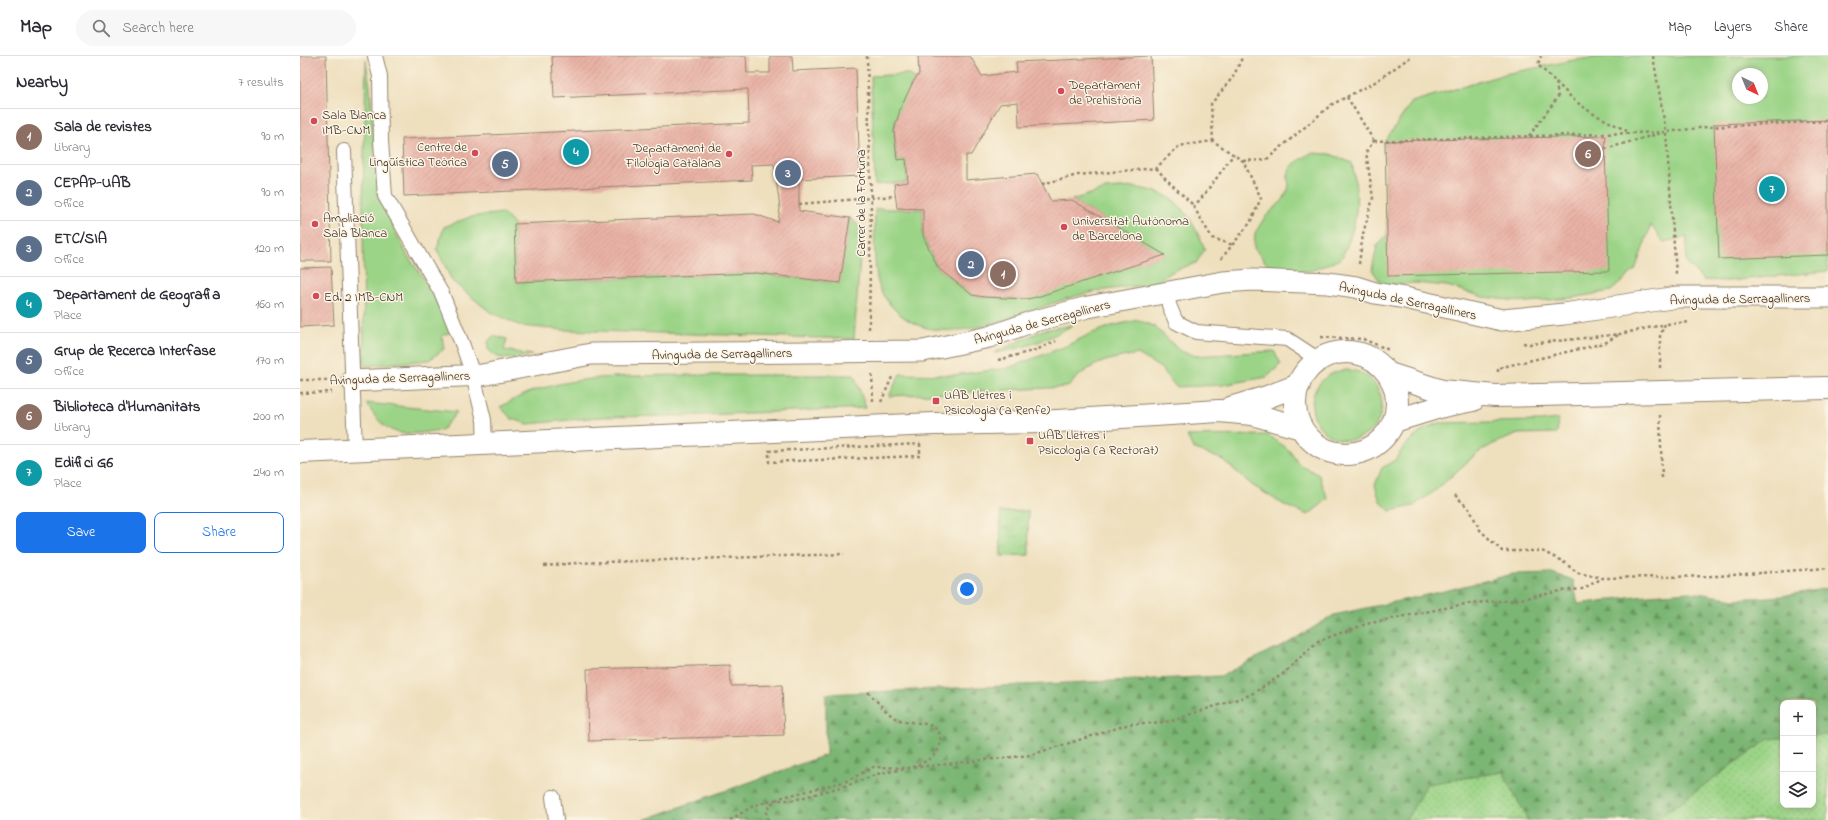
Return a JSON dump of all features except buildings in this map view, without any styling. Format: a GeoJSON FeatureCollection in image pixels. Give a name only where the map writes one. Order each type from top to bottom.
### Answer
{"type":"FeatureCollection","features":[{"type":"Feature","properties":{"kind":"street","name":"Avinguda de Serragalliners"},"geometry":{"type":"LineString","coordinates":[[352,386],[482,375],[591,354],[870,359],[898,352],[923,351],[989,337],[1030,322],[1134,297],[1168,293],[1223,282],[1253,280],[1328,283],[1356,287],[1375,293],[1406,298],[1502,320],[1564,314],[1678,297],[1828,296]]}},
{"type":"Feature","properties":{"kind":"street"},"geometry":{"type":"LineString","coordinates":[[1356,353],[1378,363],[1389,374],[1397,397],[1397,409],[1394,421],[1388,433],[1379,443],[1368,450],[1350,454],[1338,454],[1321,448],[1308,437],[1301,428],[1295,403],[1299,385],[1307,371],[1319,360],[1333,354],[1356,353]]}},
{"type":"Feature","properties":{"kind":"street"},"geometry":{"type":"LineString","coordinates":[[1389,374],[1442,391],[1495,396],[1828,388]]}},
{"type":"Feature","properties":{"kind":"street"},"geometry":{"type":"LineString","coordinates":[[1219,411],[1267,397],[1299,385]]}},
{"type":"Feature","properties":{"kind":"street"},"geometry":{"type":"LineString","coordinates":[[1394,421],[1444,406],[1495,396]]}},
{"type":"Feature","properties":{"kind":"street"},"geometry":{"type":"LineString","coordinates":[[300,452],[934,424],[1041,422],[1219,411],[1252,414],[1301,428]]}},
{"type":"Feature","properties":{"kind":"lane"},"geometry":{"type":"LineString","coordinates":[[375,56],[380,76],[381,141],[385,196],[442,294],[463,346],[473,375],[484,420],[485,444]]}},
{"type":"Feature","properties":{"kind":"lane"},"geometry":{"type":"LineString","coordinates":[[344,151],[355,450]]}},
{"type":"Feature","properties":{"kind":"lane"},"geometry":{"type":"LineString","coordinates":[[1168,293],[1170,305],[1176,322],[1196,332],[1287,339],[1319,360]]}},
{"type":"Feature","properties":{"kind":"lane"},"geometry":{"type":"LineString","coordinates":[[553,797],[556,820]]}},
{"type":"Feature","properties":{"kind":"path","name":"Carrer de la Fortuna"},"geometry":{"type":"LineString","coordinates":[[867,56],[871,199],[870,359],[874,404]]}},
{"type":"Feature","properties":{"kind":"path"},"geometry":{"type":"LineString","coordinates":[[1213,141],[1211,104],[1233,77],[1243,56]]}},
{"type":"Feature","properties":{"kind":"path"},"geometry":{"type":"LineString","coordinates":[[1243,161],[1266,160],[1331,105],[1375,82],[1412,56]]}},
{"type":"Feature","properties":{"kind":"path"},"geometry":{"type":"LineString","coordinates":[[1541,56],[1538,65],[1575,101],[1592,114],[1631,132]]}},
{"type":"Feature","properties":{"kind":"path"},"geometry":{"type":"LineString","coordinates":[[1653,56],[1666,132],[1678,297]]}},
{"type":"Feature","properties":{"kind":"path"},"geometry":{"type":"LineString","coordinates":[[1529,136],[1558,96],[1556,82]]}},
{"type":"Feature","properties":{"kind":"path"},"geometry":{"type":"LineString","coordinates":[[1347,96],[1374,141]]}},
{"type":"Feature","properties":{"kind":"path"},"geometry":{"type":"LineString","coordinates":[[1374,141],[1666,132],[1706,127],[1828,121]]}},
{"type":"Feature","properties":{"kind":"path"},"geometry":{"type":"LineString","coordinates":[[1605,149],[1666,132]]}},
{"type":"Feature","properties":{"kind":"path"},"geometry":{"type":"LineString","coordinates":[[1042,184],[1078,175],[1156,168],[1179,146],[1213,141],[1243,161],[1261,198],[1250,223],[1218,263]]}},
{"type":"Feature","properties":{"kind":"path"},"geometry":{"type":"LineString","coordinates":[[1356,287],[1363,234],[1373,198],[1366,152],[1374,141]]}},
{"type":"Feature","properties":{"kind":"path"},"geometry":{"type":"LineString","coordinates":[[1193,207],[1210,189],[1220,172],[1234,154]]}},
{"type":"Feature","properties":{"kind":"path"},"geometry":{"type":"LineString","coordinates":[[1156,168],[1193,207],[1212,238],[1233,245]]}},
{"type":"Feature","properties":{"kind":"path"},"geometry":{"type":"LineString","coordinates":[[799,204],[896,196]]}},
{"type":"Feature","properties":{"kind":"path"},"geometry":{"type":"LineString","coordinates":[[1516,343],[1530,344],[1620,334],[1665,324],[1695,322]]}},
{"type":"Feature","properties":{"kind":"path"},"geometry":{"type":"LineString","coordinates":[[1498,374],[1498,368],[1605,343],[1633,326]]}},
{"type":"Feature","properties":{"kind":"path"},"geometry":{"type":"LineString","coordinates":[[1660,335],[1662,479]]}},
{"type":"Feature","properties":{"kind":"path"},"geometry":{"type":"LineString","coordinates":[[996,361],[1036,350],[1060,339]]}},
{"type":"Feature","properties":{"kind":"path"},"geometry":{"type":"LineString","coordinates":[[881,402],[894,373]]}},
{"type":"Feature","properties":{"kind":"path","name":"Avinguda de Serragalliners"},"geometry":{"type":"LineString","coordinates":[[300,380],[352,386]]}},
{"type":"Feature","properties":{"kind":"path"},"geometry":{"type":"LineString","coordinates":[[300,393],[352,386]]}},
{"type":"Feature","properties":{"kind":"path"},"geometry":{"type":"LineString","coordinates":[[769,462],[920,456]]}},
{"type":"Feature","properties":{"kind":"path"},"geometry":{"type":"LineString","coordinates":[[1455,495],[1470,510],[1480,530],[1502,551],[1542,551],[1562,561],[1578,573],[1603,578],[1718,576],[1828,568]]}},
{"type":"Feature","properties":{"kind":"path"},"geometry":{"type":"LineString","coordinates":[[544,566],[576,563],[844,554]]}},
{"type":"Feature","properties":{"kind":"path"},"geometry":{"type":"LineString","coordinates":[[775,800],[794,800],[856,783],[877,774],[910,768],[1032,755],[1130,724],[1166,722],[1250,695],[1283,674],[1318,642],[1366,624],[1470,603],[1516,600],[1561,591],[1582,589],[1603,578]]}},
{"type":"Feature","properties":{"kind":"path"},"geometry":{"type":"LineString","coordinates":[[730,820],[755,805],[775,800],[783,796],[848,781],[873,767],[910,768],[932,758],[939,749],[941,740],[940,733],[932,726],[896,718],[868,692]]}},
{"type":"Feature","properties":{"kind":"path"},"geometry":{"type":"LineString","coordinates":[[768,820],[766,811],[775,800]]}},
{"type":"Feature","properties":{"kind":"green space"},"geometry":{"type":"Polygon","coordinates":[[[1611,56],[1828,56],[1828,271],[1728,281],[1703,280],[1686,262],[1687,237],[1663,242],[1651,225],[1635,270],[1611,291],[1572,298],[1527,302],[1483,297],[1447,286],[1415,283],[1383,285],[1372,270],[1377,246],[1387,235],[1385,141],[1412,102],[1505,74],[1575,60],[1611,56]]]}},
{"type":"Feature","properties":{"kind":"green space"},"geometry":{"type":"Polygon","coordinates":[[[366,60],[370,87],[378,196],[407,255],[422,276],[448,320],[450,332],[442,336],[444,349],[429,360],[364,366],[363,207],[366,60]]]}},
{"type":"Feature","properties":{"kind":"green space"},"geometry":{"type":"Polygon","coordinates":[[[909,74],[915,79],[896,119],[894,131],[897,160],[906,159],[908,182],[875,185],[871,76],[909,74]]]}},
{"type":"Feature","properties":{"kind":"green space"},"geometry":{"type":"Polygon","coordinates":[[[1311,153],[1330,154],[1352,163],[1357,201],[1356,212],[1351,235],[1341,259],[1311,271],[1290,271],[1267,264],[1254,248],[1255,233],[1265,217],[1283,200],[1289,187],[1288,176],[1291,166],[1311,153]]]}},
{"type":"Feature","properties":{"kind":"green space"},"geometry":{"type":"Polygon","coordinates":[[[1134,187],[1156,192],[1167,197],[1175,202],[1187,215],[1205,249],[1196,263],[1171,272],[1152,285],[1111,289],[1084,294],[1005,320],[977,327],[950,330],[924,327],[901,315],[882,293],[875,264],[875,209],[923,209],[923,236],[938,268],[972,295],[1027,299],[1164,255],[1072,200],[1106,189],[1134,187]]]}},
{"type":"Feature","properties":{"kind":"green space"},"geometry":{"type":"Polygon","coordinates":[[[503,213],[514,224],[516,282],[756,273],[839,283],[850,218],[862,229],[854,339],[564,330],[521,326],[490,312],[452,281],[437,249],[444,227],[470,217],[503,213]]]}},
{"type":"Feature","properties":{"kind":"green space"},"geometry":{"type":"Polygon","coordinates":[[[1138,320],[1155,327],[1180,351],[1196,356],[1274,351],[1281,364],[1267,377],[1222,385],[1176,387],[1162,369],[1138,354],[1099,363],[1084,372],[1067,387],[889,396],[900,374],[953,375],[1008,368],[1064,347],[1090,334],[1112,326],[1138,320]]]}},
{"type":"Feature","properties":{"kind":"green space"},"geometry":{"type":"Polygon","coordinates":[[[1073,325],[1035,343],[994,353],[1043,330],[1073,325]]]}},
{"type":"Feature","properties":{"kind":"green space"},"geometry":{"type":"Polygon","coordinates":[[[493,336],[507,339],[504,350],[533,355],[514,358],[497,357],[488,349],[488,342],[493,336]]]}},
{"type":"Feature","properties":{"kind":"green space"},"geometry":{"type":"Polygon","coordinates":[[[1340,370],[1354,370],[1367,376],[1376,385],[1380,391],[1382,405],[1380,419],[1372,430],[1361,438],[1354,440],[1340,440],[1333,438],[1322,430],[1314,419],[1312,412],[1312,398],[1314,391],[1322,380],[1333,372],[1340,370]]]}},
{"type":"Feature","properties":{"kind":"green space"},"geometry":{"type":"Polygon","coordinates":[[[694,375],[854,375],[866,408],[679,416],[601,417],[528,424],[512,419],[500,407],[530,392],[570,382],[611,377],[694,375]]]}},
{"type":"Feature","properties":{"kind":"green space"},"geometry":{"type":"Polygon","coordinates":[[[366,403],[457,412],[442,430],[406,433],[390,429],[382,424],[366,403]]]}},
{"type":"Feature","properties":{"kind":"green space"},"geometry":{"type":"Polygon","coordinates":[[[1558,419],[1557,433],[1518,434],[1493,444],[1476,454],[1436,490],[1413,506],[1390,511],[1380,501],[1375,485],[1382,468],[1395,460],[1406,444],[1423,430],[1439,423],[1540,421],[1558,419]]]}},
{"type":"Feature","properties":{"kind":"green space"},"geometry":{"type":"Polygon","coordinates":[[[1268,435],[1288,449],[1299,464],[1319,475],[1328,499],[1308,515],[1286,506],[1252,485],[1223,460],[1193,448],[1187,436],[1268,435]]]}},
{"type":"Feature","properties":{"kind":"green space"},"geometry":{"type":"Polygon","coordinates":[[[1028,511],[1029,555],[1001,556],[1000,512],[1028,511]]]}},
{"type":"Feature","properties":{"kind":"green space"},"geometry":{"type":"Polygon","coordinates":[[[1552,573],[1573,580],[1578,604],[1635,596],[1690,592],[1735,599],[1782,596],[1828,588],[1828,735],[1816,736],[1816,700],[1780,700],[1780,738],[1769,739],[1655,820],[1528,820],[1502,772],[1427,784],[1406,820],[643,820],[826,755],[826,694],[1221,676],[1273,649],[1278,649],[1334,615],[1440,592],[1513,574],[1552,573]]]}},
{"type":"Feature","properties":{"kind":"green space"},"geometry":{"type":"Polygon","coordinates":[[[1828,735],[1828,820],[1655,820],[1769,739],[1780,738],[1780,808],[1816,808],[1816,736],[1828,735]]]}},
{"type":"Feature","properties":{"kind":"green space"},"geometry":{"type":"Polygon","coordinates":[[[1503,772],[1528,820],[1406,820],[1427,784],[1503,772]]]}},
{"type":"Feature","properties":{"kind":"place","name":"Departament de Prehistòria"},"geometry":{"type":"Point","coordinates":[1061,91]}},
{"type":"Feature","properties":{"kind":"place","name":"Sala Blanca IMB-CNM"},"geometry":{"type":"Point","coordinates":[314,121]}},
{"type":"Feature","properties":{"kind":"place","name":"Departament de Geografia"},"geometry":{"type":"Point","coordinates":[576,152]}},
{"type":"Feature","properties":{"kind":"place","name":"Centre de Lingüística Teòrica"},"geometry":{"type":"Point","coordinates":[475,153]}},
{"type":"Feature","properties":{"kind":"place","name":"Departament de Filologia Catalana"},"geometry":{"type":"Point","coordinates":[729,154]}},
{"type":"Feature","properties":{"kind":"place","name":"Biblioteca d'Humanitats"},"geometry":{"type":"Point","coordinates":[1588,154]}},
{"type":"Feature","properties":{"kind":"place","name":"Grup de Recerca Interfase"},"geometry":{"type":"Point","coordinates":[505,164]}},
{"type":"Feature","properties":{"kind":"place","name":"ETC/SIA"},"geometry":{"type":"Point","coordinates":[788,173]}},
{"type":"Feature","properties":{"kind":"place","name":"Edifici G6"},"geometry":{"type":"Point","coordinates":[1772,189]}},
{"type":"Feature","properties":{"kind":"place","name":"Ampliació Sala Blanca"},"geometry":{"type":"Point","coordinates":[315,224]}},
{"type":"Feature","properties":{"kind":"place","name":"Universitat Autònoma de Barcelona"},"geometry":{"type":"Point","coordinates":[1064,227]}},
{"type":"Feature","properties":{"kind":"place","name":"CEPAP-UAB"},"geometry":{"type":"Point","coordinates":[971,264]}},
{"type":"Feature","properties":{"kind":"place","name":"Sala de revistes"},"geometry":{"type":"Point","coordinates":[1003,274]}},
{"type":"Feature","properties":{"kind":"place","name":"Ed. 2 IMB-CNM"},"geometry":{"type":"Point","coordinates":[316,296]}},
{"type":"Feature","properties":{"kind":"place","name":"UAB Lletres i Psicologia (a Renfe)"},"geometry":{"type":"Point","coordinates":[936,401]}},
{"type":"Feature","properties":{"kind":"place","name":"UAB Lletres i Psicologia (a Rectorat)"},"geometry":{"type":"Point","coordinates":[1030,441]}}]}
